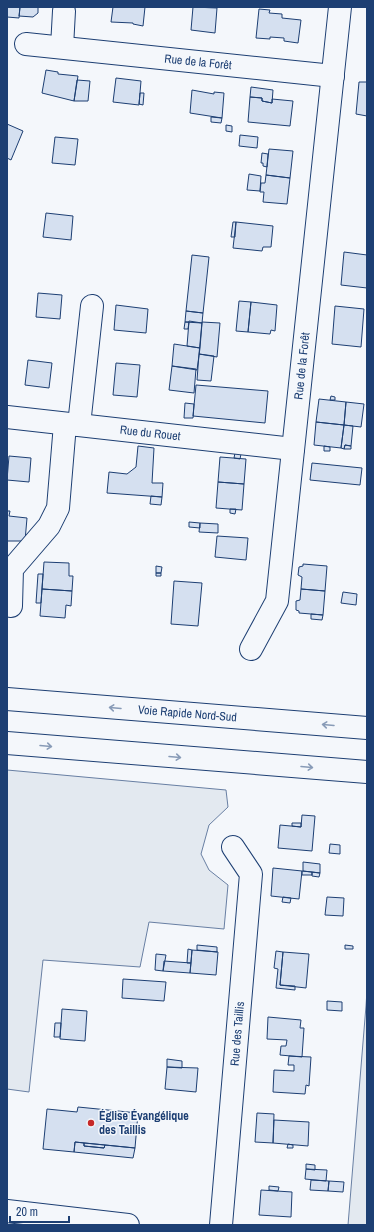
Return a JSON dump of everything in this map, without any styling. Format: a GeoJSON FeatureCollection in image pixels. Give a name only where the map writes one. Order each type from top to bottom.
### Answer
{"type":"FeatureCollection","features":[{"type":"Feature","properties":{"kind":"main road","name":"Rue de la Forêt"},"geometry":{"type":"LineString","coordinates":[[251,649],[277,601],[340,7]]}},
{"type":"Feature","properties":{"kind":"main road"},"geometry":{"type":"LineString","coordinates":[[62,47],[64,11]]}},
{"type":"Feature","properties":{"kind":"main road","name":"Rue de la Forêt"},"geometry":{"type":"LineString","coordinates":[[26,44],[333,76]]}},
{"type":"Feature","properties":{"kind":"main road"},"geometry":{"type":"LineString","coordinates":[[11,606],[12,569],[49,526],[58,508],[92,306]]}},
{"type":"Feature","properties":{"kind":"main road","name":"Rue du Rouet"},"geometry":{"type":"LineString","coordinates":[[7,416],[72,425],[293,449]]}},
{"type":"Feature","properties":{"kind":"main road","name":"Voie Rapide Nord-Sud"},"geometry":{"type":"LineString","coordinates":[[7,699],[367,728]]}},
{"type":"Feature","properties":{"kind":"main road"},"geometry":{"type":"LineString","coordinates":[[7,743],[367,772]]}},
{"type":"Feature","properties":{"kind":"main road","name":"Rue des Taillis"},"geometry":{"type":"LineString","coordinates":[[221,1225],[251,874],[233,846]]}},
{"type":"Feature","properties":{"kind":"main road"},"geometry":{"type":"LineString","coordinates":[[7,1211],[128,1225]]}},
{"type":"Feature","properties":{"kind":"shaded area"},"geometry":{"type":"Polygon","coordinates":[[[7,770],[226,790],[228,807],[209,825],[201,854],[209,870],[228,885],[224,929],[149,922],[140,967],[43,960],[29,1092],[7,1089],[7,770]]]}},
{"type":"Feature","properties":{"kind":"shaded area"},"geometry":{"type":"Polygon","coordinates":[[[367,990],[367,1225],[348,1225],[366,1006],[367,990]]]}},
{"type":"Feature","properties":{"kind":"building"},"geometry":{"type":"Polygon","coordinates":[[[7,7],[20,7],[19,18],[7,17],[7,7]]]}},
{"type":"Feature","properties":{"kind":"building"},"geometry":{"type":"Polygon","coordinates":[[[20,7],[38,7],[38,13],[33,17],[19,16],[20,7]]]}},
{"type":"Feature","properties":{"kind":"building"},"geometry":{"type":"Polygon","coordinates":[[[113,7],[145,7],[143,26],[133,23],[111,22],[113,7]]]}},
{"type":"Feature","properties":{"kind":"building"},"geometry":{"type":"Polygon","coordinates":[[[193,7],[217,8],[215,33],[191,30],[193,7]]]}},
{"type":"Feature","properties":{"kind":"building"},"geometry":{"type":"Polygon","coordinates":[[[259,9],[270,10],[269,13],[282,14],[282,18],[301,20],[298,43],[284,41],[284,38],[256,38],[259,9]]]}},
{"type":"Feature","properties":{"kind":"building"},"geometry":{"type":"Polygon","coordinates":[[[46,70],[58,72],[58,74],[78,76],[74,101],[42,93],[46,70]]]}},
{"type":"Feature","properties":{"kind":"building"},"geometry":{"type":"Polygon","coordinates":[[[116,78],[141,81],[139,105],[113,102],[116,78]]]}},
{"type":"Feature","properties":{"kind":"building"},"geometry":{"type":"Polygon","coordinates":[[[77,80],[90,81],[88,101],[74,101],[77,80]]]}},
{"type":"Feature","properties":{"kind":"building"},"geometry":{"type":"Polygon","coordinates":[[[359,82],[367,82],[367,116],[356,114],[359,82]]]}},
{"type":"Feature","properties":{"kind":"building"},"geometry":{"type":"Polygon","coordinates":[[[251,87],[273,90],[272,103],[262,101],[262,98],[250,97],[251,87]]]}},
{"type":"Feature","properties":{"kind":"building"},"geometry":{"type":"Polygon","coordinates":[[[192,90],[214,94],[214,92],[224,93],[222,118],[190,113],[192,90]]]}},
{"type":"Feature","properties":{"kind":"building"},"geometry":{"type":"Polygon","coordinates":[[[140,93],[144,93],[143,105],[139,104],[140,93]]]}},
{"type":"Feature","properties":{"kind":"building"},"geometry":{"type":"Polygon","coordinates":[[[250,97],[262,98],[262,101],[272,103],[272,99],[293,101],[290,126],[248,122],[250,97]]]}},
{"type":"Feature","properties":{"kind":"building"},"geometry":{"type":"Polygon","coordinates":[[[211,117],[222,118],[221,123],[211,122],[211,117]]]}},
{"type":"Feature","properties":{"kind":"building"},"geometry":{"type":"Polygon","coordinates":[[[7,124],[23,131],[11,160],[7,158],[7,124]]]}},
{"type":"Feature","properties":{"kind":"building"},"geometry":{"type":"Polygon","coordinates":[[[226,125],[232,126],[232,132],[226,131],[226,125]]]}},
{"type":"Feature","properties":{"kind":"building"},"geometry":{"type":"Polygon","coordinates":[[[240,135],[258,137],[257,148],[239,146],[240,135]]]}},
{"type":"Feature","properties":{"kind":"building"},"geometry":{"type":"Polygon","coordinates":[[[55,137],[78,139],[75,165],[52,163],[55,137]]]}},
{"type":"Feature","properties":{"kind":"building"},"geometry":{"type":"Polygon","coordinates":[[[269,149],[293,151],[290,178],[266,175],[269,149]]]}},
{"type":"Feature","properties":{"kind":"building"},"geometry":{"type":"Polygon","coordinates":[[[262,153],[268,154],[267,167],[263,166],[263,163],[261,163],[262,153]]]}},
{"type":"Feature","properties":{"kind":"building"},"geometry":{"type":"Polygon","coordinates":[[[249,174],[261,176],[260,191],[247,190],[249,174]]]}},
{"type":"Feature","properties":{"kind":"building"},"geometry":{"type":"Polygon","coordinates":[[[266,175],[290,178],[287,204],[263,202],[264,192],[260,192],[261,183],[265,183],[266,175]]]}},
{"type":"Feature","properties":{"kind":"building"},"geometry":{"type":"Polygon","coordinates":[[[46,213],[73,216],[71,240],[43,237],[46,213]]]}},
{"type":"Feature","properties":{"kind":"building"},"geometry":{"type":"Polygon","coordinates":[[[233,222],[236,222],[235,237],[231,237],[233,222]]]}},
{"type":"Feature","properties":{"kind":"building"},"geometry":{"type":"Polygon","coordinates":[[[236,222],[273,226],[271,247],[263,247],[262,251],[233,248],[236,222]]]}},
{"type":"Feature","properties":{"kind":"building"},"geometry":{"type":"Polygon","coordinates":[[[344,252],[367,255],[367,288],[341,285],[344,252]]]}},
{"type":"Feature","properties":{"kind":"building"},"geometry":{"type":"Polygon","coordinates":[[[192,255],[209,257],[203,313],[186,311],[192,255]]]}},
{"type":"Feature","properties":{"kind":"building"},"geometry":{"type":"Polygon","coordinates":[[[38,293],[62,295],[60,319],[36,317],[38,293]]]}},
{"type":"Feature","properties":{"kind":"building"},"geometry":{"type":"Polygon","coordinates":[[[239,301],[251,302],[248,332],[236,331],[239,301]]]}},
{"type":"Feature","properties":{"kind":"building"},"geometry":{"type":"Polygon","coordinates":[[[251,302],[277,305],[275,331],[271,330],[270,334],[248,332],[251,302]]]}},
{"type":"Feature","properties":{"kind":"building"},"geometry":{"type":"Polygon","coordinates":[[[116,305],[148,309],[146,333],[114,330],[116,305]]]}},
{"type":"Feature","properties":{"kind":"building"},"geometry":{"type":"Polygon","coordinates":[[[335,306],[364,309],[361,347],[332,344],[335,306]]]}},
{"type":"Feature","properties":{"kind":"building"},"geometry":{"type":"Polygon","coordinates":[[[186,311],[203,313],[202,323],[185,322],[186,311]]]}},
{"type":"Feature","properties":{"kind":"building"},"geometry":{"type":"Polygon","coordinates":[[[189,321],[202,323],[200,348],[187,346],[189,321]]]}},
{"type":"Feature","properties":{"kind":"building"},"geometry":{"type":"Polygon","coordinates":[[[185,322],[189,322],[188,329],[184,329],[185,322]]]}},
{"type":"Feature","properties":{"kind":"building"},"geometry":{"type":"Polygon","coordinates":[[[202,322],[220,323],[217,357],[199,354],[202,322]]]}},
{"type":"Feature","properties":{"kind":"building"},"geometry":{"type":"Polygon","coordinates":[[[174,344],[200,348],[197,370],[172,366],[174,344]]]}},
{"type":"Feature","properties":{"kind":"building"},"geometry":{"type":"Polygon","coordinates":[[[199,354],[214,356],[211,381],[197,380],[199,354]]]}},
{"type":"Feature","properties":{"kind":"building"},"geometry":{"type":"Polygon","coordinates":[[[28,360],[52,363],[49,388],[25,385],[28,360]]]}},
{"type":"Feature","properties":{"kind":"building"},"geometry":{"type":"Polygon","coordinates":[[[116,363],[140,365],[137,397],[113,395],[116,363]]]}},
{"type":"Feature","properties":{"kind":"building"},"geometry":{"type":"Polygon","coordinates":[[[172,366],[196,369],[194,393],[169,390],[172,366]]]}},
{"type":"Feature","properties":{"kind":"building"},"geometry":{"type":"Polygon","coordinates":[[[196,385],[268,391],[265,423],[193,416],[196,385]]]}},
{"type":"Feature","properties":{"kind":"building"},"geometry":{"type":"Polygon","coordinates":[[[331,396],[335,397],[335,400],[330,400],[331,396]]]}},
{"type":"Feature","properties":{"kind":"building"},"geometry":{"type":"Polygon","coordinates":[[[319,399],[346,402],[344,425],[316,422],[319,399]]]}},
{"type":"Feature","properties":{"kind":"building"},"geometry":{"type":"Polygon","coordinates":[[[346,402],[364,404],[361,427],[344,425],[346,402]]]}},
{"type":"Feature","properties":{"kind":"building"},"geometry":{"type":"Polygon","coordinates":[[[185,403],[194,404],[193,418],[184,418],[185,403]]]}},
{"type":"Feature","properties":{"kind":"building"},"geometry":{"type":"Polygon","coordinates":[[[316,422],[344,425],[341,448],[314,445],[316,422]]]}},
{"type":"Feature","properties":{"kind":"building"},"geometry":{"type":"Polygon","coordinates":[[[344,425],[353,426],[351,446],[345,445],[344,449],[341,448],[344,425]]]}},
{"type":"Feature","properties":{"kind":"building"},"geometry":{"type":"Polygon","coordinates":[[[345,445],[351,446],[351,449],[344,449],[345,445]]]}},
{"type":"Feature","properties":{"kind":"building"},"geometry":{"type":"Polygon","coordinates":[[[138,446],[154,448],[152,483],[163,483],[162,497],[107,493],[109,472],[127,474],[136,467],[138,446]]]}},
{"type":"Feature","properties":{"kind":"building"},"geometry":{"type":"Polygon","coordinates":[[[324,446],[330,447],[330,451],[324,451],[324,446]]]}},
{"type":"Feature","properties":{"kind":"building"},"geometry":{"type":"Polygon","coordinates":[[[235,453],[241,454],[240,459],[234,458],[235,453]]]}},
{"type":"Feature","properties":{"kind":"building"},"geometry":{"type":"Polygon","coordinates":[[[9,456],[31,458],[29,482],[7,480],[9,456]]]}},
{"type":"Feature","properties":{"kind":"building"},"geometry":{"type":"Polygon","coordinates":[[[220,457],[246,459],[244,484],[218,482],[220,457]]]}},
{"type":"Feature","properties":{"kind":"building"},"geometry":{"type":"Polygon","coordinates":[[[312,463],[362,468],[360,485],[310,480],[312,463]]]}},
{"type":"Feature","properties":{"kind":"building"},"geometry":{"type":"Polygon","coordinates":[[[218,482],[244,484],[242,510],[216,508],[218,482]]]}},
{"type":"Feature","properties":{"kind":"building"},"geometry":{"type":"Polygon","coordinates":[[[151,496],[162,497],[161,505],[150,504],[151,496]]]}},
{"type":"Feature","properties":{"kind":"building"},"geometry":{"type":"Polygon","coordinates":[[[230,509],[236,509],[235,514],[230,513],[230,509]]]}},
{"type":"Feature","properties":{"kind":"building"},"geometry":{"type":"Polygon","coordinates":[[[7,511],[10,511],[9,516],[27,518],[25,541],[7,541],[7,511]]]}},
{"type":"Feature","properties":{"kind":"building"},"geometry":{"type":"Polygon","coordinates":[[[189,522],[200,523],[200,528],[189,527],[189,522]]]}},
{"type":"Feature","properties":{"kind":"building"},"geometry":{"type":"Polygon","coordinates":[[[200,523],[218,524],[218,533],[199,532],[200,523]]]}},
{"type":"Feature","properties":{"kind":"building"},"geometry":{"type":"Polygon","coordinates":[[[217,536],[248,538],[246,560],[215,557],[217,536]]]}},
{"type":"Feature","properties":{"kind":"building"},"geometry":{"type":"Polygon","coordinates":[[[44,562],[69,563],[69,576],[73,576],[72,591],[42,589],[44,562]]]}},
{"type":"Feature","properties":{"kind":"building"},"geometry":{"type":"Polygon","coordinates":[[[303,564],[327,566],[325,591],[301,589],[302,577],[298,575],[299,567],[303,566],[303,564]]]}},
{"type":"Feature","properties":{"kind":"building"},"geometry":{"type":"Polygon","coordinates":[[[156,566],[162,567],[161,573],[156,573],[156,566]]]}},
{"type":"Feature","properties":{"kind":"building"},"geometry":{"type":"Polygon","coordinates":[[[156,573],[161,573],[161,576],[156,576],[156,573]]]}},
{"type":"Feature","properties":{"kind":"building"},"geometry":{"type":"Polygon","coordinates":[[[38,574],[43,574],[41,603],[36,603],[38,574]]]}},
{"type":"Feature","properties":{"kind":"building"},"geometry":{"type":"Polygon","coordinates":[[[174,581],[202,583],[198,626],[171,624],[174,581]]]}},
{"type":"Feature","properties":{"kind":"building"},"geometry":{"type":"Polygon","coordinates":[[[42,589],[72,591],[71,606],[66,605],[65,618],[40,616],[42,589]]]}},
{"type":"Feature","properties":{"kind":"building"},"geometry":{"type":"Polygon","coordinates":[[[301,589],[325,591],[323,615],[299,613],[299,611],[296,610],[296,601],[300,600],[301,589]]]}},
{"type":"Feature","properties":{"kind":"building"},"geometry":{"type":"Polygon","coordinates":[[[343,592],[357,594],[356,605],[341,603],[343,592]]]}},
{"type":"Feature","properties":{"kind":"building"},"geometry":{"type":"Polygon","coordinates":[[[311,614],[323,615],[322,620],[311,619],[311,614]]]}},
{"type":"Feature","properties":{"kind":"building"},"geometry":{"type":"Polygon","coordinates":[[[302,815],[315,816],[312,851],[278,848],[280,825],[301,827],[302,815]]]}},
{"type":"Feature","properties":{"kind":"building"},"geometry":{"type":"Polygon","coordinates":[[[292,823],[301,823],[301,827],[292,826],[292,823]]]}},
{"type":"Feature","properties":{"kind":"building"},"geometry":{"type":"Polygon","coordinates":[[[330,844],[340,845],[340,854],[329,853],[330,844]]]}},
{"type":"Feature","properties":{"kind":"building"},"geometry":{"type":"Polygon","coordinates":[[[303,862],[320,864],[320,873],[303,871],[303,862]]]}},
{"type":"Feature","properties":{"kind":"building"},"geometry":{"type":"Polygon","coordinates":[[[273,868],[302,871],[299,899],[271,896],[273,868]]]}},
{"type":"Feature","properties":{"kind":"building"},"geometry":{"type":"Polygon","coordinates":[[[302,871],[312,872],[312,875],[302,875],[302,871]]]}},
{"type":"Feature","properties":{"kind":"building"},"geometry":{"type":"Polygon","coordinates":[[[312,872],[320,873],[319,877],[312,876],[312,872]]]}},
{"type":"Feature","properties":{"kind":"building"},"geometry":{"type":"Polygon","coordinates":[[[283,897],[291,898],[290,903],[282,902],[283,897]]]}},
{"type":"Feature","properties":{"kind":"building"},"geometry":{"type":"Polygon","coordinates":[[[327,897],[344,898],[343,916],[325,915],[327,897]]]}},
{"type":"Feature","properties":{"kind":"building"},"geometry":{"type":"Polygon","coordinates":[[[197,945],[217,947],[217,952],[197,950],[197,945]]]}},
{"type":"Feature","properties":{"kind":"building"},"geometry":{"type":"Polygon","coordinates":[[[345,945],[353,946],[353,949],[345,949],[345,945]]]}},
{"type":"Feature","properties":{"kind":"building"},"geometry":{"type":"Polygon","coordinates":[[[188,949],[192,950],[191,963],[187,963],[188,949]]]}},
{"type":"Feature","properties":{"kind":"building"},"geometry":{"type":"Polygon","coordinates":[[[192,950],[218,952],[216,975],[190,973],[192,950]]]}},
{"type":"Feature","properties":{"kind":"building"},"geometry":{"type":"Polygon","coordinates":[[[276,951],[283,952],[280,985],[295,986],[295,990],[276,988],[278,969],[274,968],[276,951]]]}},
{"type":"Feature","properties":{"kind":"building"},"geometry":{"type":"Polygon","coordinates":[[[283,952],[309,954],[306,988],[280,985],[283,952]]]}},
{"type":"Feature","properties":{"kind":"building"},"geometry":{"type":"Polygon","coordinates":[[[156,954],[166,955],[163,971],[155,970],[156,954]]]}},
{"type":"Feature","properties":{"kind":"building"},"geometry":{"type":"Polygon","coordinates":[[[164,961],[191,963],[190,973],[163,971],[164,961]]]}},
{"type":"Feature","properties":{"kind":"building"},"geometry":{"type":"Polygon","coordinates":[[[123,979],[166,982],[164,1001],[122,998],[123,979]]]}},
{"type":"Feature","properties":{"kind":"building"},"geometry":{"type":"Polygon","coordinates":[[[327,1001],[342,1002],[342,1011],[327,1010],[327,1001]]]}},
{"type":"Feature","properties":{"kind":"building"},"geometry":{"type":"Polygon","coordinates":[[[62,1009],[87,1011],[85,1041],[60,1039],[62,1009]]]}},
{"type":"Feature","properties":{"kind":"building"},"geometry":{"type":"Polygon","coordinates":[[[268,1017],[301,1020],[300,1028],[304,1028],[302,1057],[280,1055],[281,1046],[286,1046],[287,1040],[267,1039],[268,1017]]]}},
{"type":"Feature","properties":{"kind":"building"},"geometry":{"type":"Polygon","coordinates":[[[55,1023],[61,1023],[60,1037],[54,1037],[55,1023]]]}},
{"type":"Feature","properties":{"kind":"building"},"geometry":{"type":"Polygon","coordinates":[[[289,1056],[311,1057],[309,1086],[306,1085],[305,1094],[273,1092],[274,1070],[294,1071],[294,1065],[288,1065],[289,1056]]]}},
{"type":"Feature","properties":{"kind":"building"},"geometry":{"type":"Polygon","coordinates":[[[167,1059],[182,1061],[182,1068],[167,1067],[167,1059]]]}},
{"type":"Feature","properties":{"kind":"building"},"geometry":{"type":"Polygon","coordinates":[[[167,1067],[198,1068],[196,1092],[165,1089],[167,1067]]]}},
{"type":"Feature","properties":{"kind":"building","name":"Église Évangélique des Taillis"},"geometry":{"type":"Polygon","coordinates":[[[78,1107],[138,1113],[135,1148],[75,1142],[74,1152],[43,1149],[47,1109],[77,1112],[78,1107]]]}},
{"type":"Feature","properties":{"kind":"building"},"geometry":{"type":"Polygon","coordinates":[[[257,1113],[274,1114],[273,1143],[255,1142],[257,1113]]]}},
{"type":"Feature","properties":{"kind":"building"},"geometry":{"type":"Polygon","coordinates":[[[274,1120],[309,1122],[308,1146],[273,1143],[274,1120]]]}},
{"type":"Feature","properties":{"kind":"building"},"geometry":{"type":"Polygon","coordinates":[[[75,1142],[84,1143],[84,1146],[104,1148],[105,1145],[135,1148],[133,1158],[74,1152],[75,1142]]]}},
{"type":"Feature","properties":{"kind":"building"},"geometry":{"type":"Polygon","coordinates":[[[84,1143],[105,1145],[104,1148],[84,1146],[84,1143]]]}},
{"type":"Feature","properties":{"kind":"building"},"geometry":{"type":"Polygon","coordinates":[[[288,1144],[293,1145],[293,1148],[287,1148],[288,1144]]]}},
{"type":"Feature","properties":{"kind":"building"},"geometry":{"type":"Polygon","coordinates":[[[306,1164],[315,1165],[315,1170],[306,1169],[306,1164]]]}},
{"type":"Feature","properties":{"kind":"building"},"geometry":{"type":"Polygon","coordinates":[[[306,1169],[327,1170],[326,1181],[305,1179],[306,1169]]]}},
{"type":"Feature","properties":{"kind":"building"},"geometry":{"type":"Polygon","coordinates":[[[311,1180],[329,1181],[328,1191],[310,1190],[311,1180]]]}},
{"type":"Feature","properties":{"kind":"building"},"geometry":{"type":"Polygon","coordinates":[[[329,1181],[344,1182],[343,1192],[328,1191],[329,1181]]]}},
{"type":"Feature","properties":{"kind":"building"},"geometry":{"type":"Polygon","coordinates":[[[269,1186],[279,1187],[278,1191],[269,1190],[269,1186]]]}},
{"type":"Feature","properties":{"kind":"building"},"geometry":{"type":"Polygon","coordinates":[[[261,1190],[292,1192],[291,1217],[259,1215],[261,1190]]]}},
{"type":"Feature","properties":{"kind":"place","name":"Église Évangélique des Taillis"},"geometry":{"type":"Point","coordinates":[91,1123]}}]}
